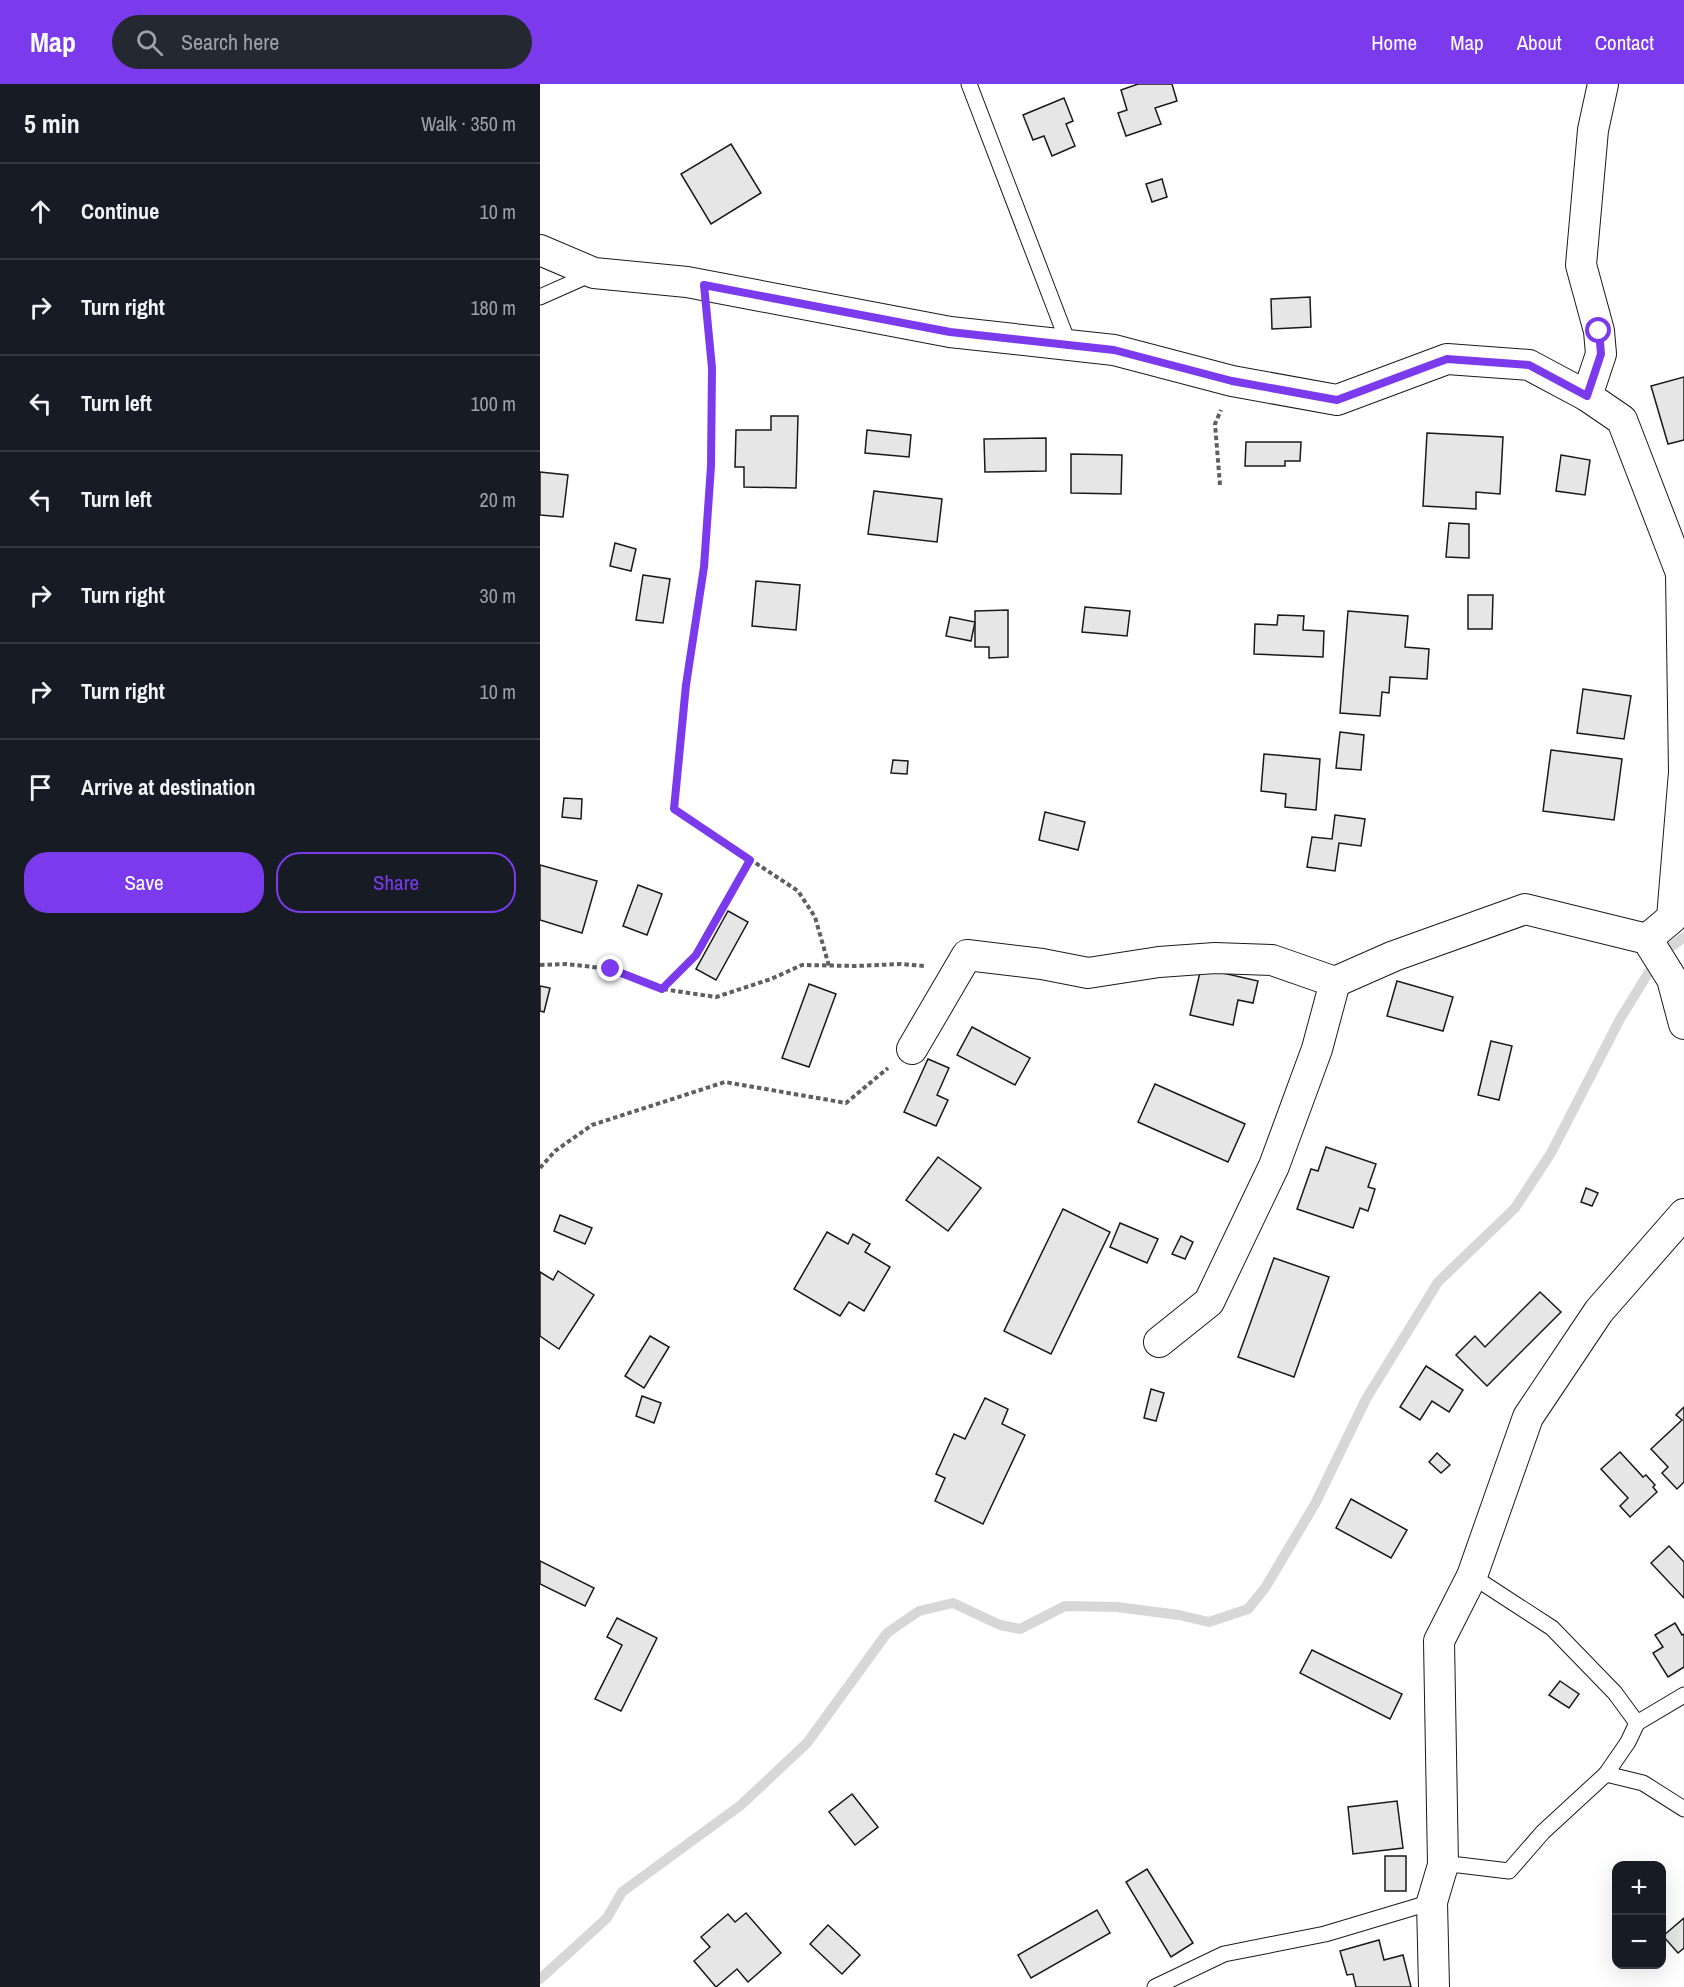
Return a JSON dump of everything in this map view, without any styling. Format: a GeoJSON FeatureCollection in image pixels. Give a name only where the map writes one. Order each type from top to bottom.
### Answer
{"type":"FeatureCollection","features":[{"type":"Feature","properties":{"kind":"street"},"geometry":{"type":"LineString","coordinates":[[1587,396],[1601,354],[1599,331],[1581,265],[1593,130],[1603,84]]}},
{"type":"Feature","properties":{"kind":"street"},"geometry":{"type":"LineString","coordinates":[[540,250],[594,273],[704,285],[950,332],[1114,350],[1232,381],[1337,400],[1447,359],[1529,365],[1587,396],[1623,420],[1681,573],[1684,772],[1672,918],[1647,939]]}},
{"type":"Feature","properties":{"kind":"street"},"geometry":{"type":"LineString","coordinates":[[912,1049],[967,955],[1042,964],[1088,973],[1160,962],[1215,958],[1272,960],[1335,982],[1394,956],[1525,909],[1647,939],[1672,979],[1684,1024]]}},
{"type":"Feature","properties":{"kind":"street"},"geometry":{"type":"LineString","coordinates":[[1159,1342],[1209,1302],[1274,1166],[1317,1049],[1335,982]]}},
{"type":"Feature","properties":{"kind":"street"},"geometry":{"type":"LineString","coordinates":[[1434,1987],[1432,1902],[1443,1865],[1439,1641],[1472,1576],[1528,1417],[1599,1311],[1684,1214]]}},
{"type":"Feature","properties":{"kind":"lane"},"geometry":{"type":"LineString","coordinates":[[969,84],[1069,345]]}},
{"type":"Feature","properties":{"kind":"lane"},"geometry":{"type":"LineString","coordinates":[[540,297],[594,273]]}},
{"type":"Feature","properties":{"kind":"lane"},"geometry":{"type":"LineString","coordinates":[[1472,1576],[1552,1628],[1616,1692],[1637,1724]]}},
{"type":"Feature","properties":{"kind":"lane"},"geometry":{"type":"LineString","coordinates":[[1443,1865],[1509,1871],[1543,1832],[1606,1774],[1628,1742],[1637,1724],[1684,1695]]}},
{"type":"Feature","properties":{"kind":"lane"},"geometry":{"type":"LineString","coordinates":[[1606,1774],[1643,1784],[1684,1809]]}},
{"type":"Feature","properties":{"kind":"lane"},"geometry":{"type":"LineString","coordinates":[[1155,1987],[1224,1954],[1325,1934],[1432,1902]]}},
{"type":"Feature","properties":{"kind":"path"},"geometry":{"type":"LineString","coordinates":[[704,285],[712,368],[711,466],[704,567],[686,685],[674,809],[798,891],[815,917],[830,966]]}},
{"type":"Feature","properties":{"kind":"path"},"geometry":{"type":"LineString","coordinates":[[1220,485],[1215,424],[1232,381]]}},
{"type":"Feature","properties":{"kind":"path"},"geometry":{"type":"LineString","coordinates":[[662,989],[696,955],[750,860]]}},
{"type":"Feature","properties":{"kind":"path"},"geometry":{"type":"LineString","coordinates":[[540,965],[566,964],[611,969],[662,989],[716,997],[771,979],[802,965],[901,964],[959,969]]}},
{"type":"Feature","properties":{"kind":"path"},"geometry":{"type":"LineString","coordinates":[[540,1168],[555,1151],[592,1125],[726,1082],[846,1103],[912,1049]]}},
{"type":"Feature","properties":{"kind":"building"},"geometry":{"type":"Polygon","coordinates":[[[1138,84],[1172,84],[1177,101],[1155,108],[1161,124],[1126,136],[1118,113],[1127,110],[1121,90],[1138,84]]]}},
{"type":"Feature","properties":{"kind":"building"},"geometry":{"type":"Polygon","coordinates":[[[1064,98],[1073,121],[1066,124],[1075,146],[1052,156],[1044,136],[1033,140],[1023,115],[1064,98]]]}},
{"type":"Feature","properties":{"kind":"building"},"geometry":{"type":"Polygon","coordinates":[[[731,144],[761,193],[711,224],[681,174],[731,144]]]}},
{"type":"Feature","properties":{"kind":"building"},"geometry":{"type":"Polygon","coordinates":[[[1162,179],[1167,197],[1152,202],[1146,184],[1162,179]]]}},
{"type":"Feature","properties":{"kind":"building"},"geometry":{"type":"Polygon","coordinates":[[[1310,297],[1311,327],[1272,329],[1271,299],[1310,297]]]}},
{"type":"Feature","properties":{"kind":"building"},"geometry":{"type":"Polygon","coordinates":[[[1684,377],[1684,440],[1668,444],[1651,386],[1684,377]]]}},
{"type":"Feature","properties":{"kind":"building"},"geometry":{"type":"Polygon","coordinates":[[[771,416],[798,416],[796,488],[744,487],[744,467],[735,467],[736,430],[771,430],[771,416]]]}},
{"type":"Feature","properties":{"kind":"building"},"geometry":{"type":"Polygon","coordinates":[[[867,430],[911,435],[909,457],[865,453],[867,430]]]}},
{"type":"Feature","properties":{"kind":"building"},"geometry":{"type":"Polygon","coordinates":[[[1427,433],[1503,437],[1500,494],[1476,492],[1476,509],[1423,506],[1427,433]]]}},
{"type":"Feature","properties":{"kind":"building"},"geometry":{"type":"Polygon","coordinates":[[[1046,438],[1046,471],[985,472],[984,439],[1046,438]]]}},
{"type":"Feature","properties":{"kind":"building"},"geometry":{"type":"Polygon","coordinates":[[[1246,442],[1301,442],[1300,461],[1285,461],[1285,466],[1245,466],[1246,442]]]}},
{"type":"Feature","properties":{"kind":"building"},"geometry":{"type":"Polygon","coordinates":[[[1071,454],[1122,455],[1121,494],[1071,493],[1071,454]]]}},
{"type":"Feature","properties":{"kind":"building"},"geometry":{"type":"Polygon","coordinates":[[[1561,455],[1590,460],[1585,495],[1556,491],[1561,455]]]}},
{"type":"Feature","properties":{"kind":"building"},"geometry":{"type":"Polygon","coordinates":[[[540,472],[568,475],[563,517],[540,515],[540,472]]]}},
{"type":"Feature","properties":{"kind":"building"},"geometry":{"type":"Polygon","coordinates":[[[874,491],[942,499],[937,542],[868,534],[874,491]]]}},
{"type":"Feature","properties":{"kind":"building"},"geometry":{"type":"Polygon","coordinates":[[[1449,523],[1469,524],[1469,558],[1446,557],[1449,523]]]}},
{"type":"Feature","properties":{"kind":"building"},"geometry":{"type":"Polygon","coordinates":[[[615,543],[636,549],[631,571],[610,566],[615,543]]]}},
{"type":"Feature","properties":{"kind":"building"},"geometry":{"type":"Polygon","coordinates":[[[643,575],[670,579],[663,623],[636,620],[643,575]]]}},
{"type":"Feature","properties":{"kind":"building"},"geometry":{"type":"Polygon","coordinates":[[[756,581],[800,585],[796,630],[752,626],[756,581]]]}},
{"type":"Feature","properties":{"kind":"building"},"geometry":{"type":"Polygon","coordinates":[[[1468,595],[1493,595],[1492,629],[1468,629],[1468,595]]]}},
{"type":"Feature","properties":{"kind":"building"},"geometry":{"type":"Polygon","coordinates":[[[1085,607],[1130,611],[1127,636],[1082,632],[1085,607]]]}},
{"type":"Feature","properties":{"kind":"building"},"geometry":{"type":"Polygon","coordinates":[[[1008,610],[1008,657],[989,658],[989,647],[975,647],[975,611],[1008,610]]]}},
{"type":"Feature","properties":{"kind":"building"},"geometry":{"type":"Polygon","coordinates":[[[1348,611],[1408,616],[1405,647],[1429,649],[1427,679],[1390,677],[1389,693],[1382,692],[1380,716],[1340,713],[1348,611]]]}},
{"type":"Feature","properties":{"kind":"building"},"geometry":{"type":"Polygon","coordinates":[[[1278,615],[1304,616],[1303,630],[1324,631],[1323,657],[1254,654],[1255,624],[1277,625],[1278,615]]]}},
{"type":"Feature","properties":{"kind":"building"},"geometry":{"type":"Polygon","coordinates":[[[950,617],[975,622],[971,641],[946,636],[950,617]]]}},
{"type":"Feature","properties":{"kind":"building"},"geometry":{"type":"Polygon","coordinates":[[[1583,689],[1631,696],[1624,739],[1577,733],[1583,689]]]}},
{"type":"Feature","properties":{"kind":"building"},"geometry":{"type":"Polygon","coordinates":[[[1340,732],[1364,735],[1361,770],[1336,768],[1340,732]]]}},
{"type":"Feature","properties":{"kind":"building"},"geometry":{"type":"Polygon","coordinates":[[[1551,750],[1622,759],[1614,820],[1543,811],[1551,750]]]}},
{"type":"Feature","properties":{"kind":"building"},"geometry":{"type":"Polygon","coordinates":[[[1264,754],[1320,759],[1316,810],[1285,807],[1286,794],[1261,791],[1264,754]]]}},
{"type":"Feature","properties":{"kind":"building"},"geometry":{"type":"Polygon","coordinates":[[[893,760],[908,761],[907,774],[891,773],[893,760]]]}},
{"type":"Feature","properties":{"kind":"building"},"geometry":{"type":"Polygon","coordinates":[[[564,798],[582,799],[581,819],[562,817],[564,798]]]}},
{"type":"Feature","properties":{"kind":"building"},"geometry":{"type":"Polygon","coordinates":[[[1045,812],[1085,822],[1078,850],[1039,840],[1045,812]]]}},
{"type":"Feature","properties":{"kind":"building"},"geometry":{"type":"Polygon","coordinates":[[[1335,815],[1365,819],[1361,846],[1339,843],[1335,871],[1307,867],[1312,837],[1332,839],[1335,815]]]}},
{"type":"Feature","properties":{"kind":"building"},"geometry":{"type":"Polygon","coordinates":[[[540,865],[597,881],[582,933],[540,920],[540,865]]]}},
{"type":"Feature","properties":{"kind":"building"},"geometry":{"type":"Polygon","coordinates":[[[638,885],[662,894],[647,935],[623,926],[638,885]]]}},
{"type":"Feature","properties":{"kind":"building"},"geometry":{"type":"Polygon","coordinates":[[[728,911],[748,922],[716,980],[696,969],[728,911]]]}},
{"type":"Feature","properties":{"kind":"building"},"geometry":{"type":"Polygon","coordinates":[[[1201,968],[1258,981],[1253,1003],[1238,1000],[1233,1025],[1190,1015],[1201,968]]]}},
{"type":"Feature","properties":{"kind":"building"},"geometry":{"type":"Polygon","coordinates":[[[1397,981],[1453,997],[1443,1031],[1387,1016],[1397,981]]]}},
{"type":"Feature","properties":{"kind":"building"},"geometry":{"type":"Polygon","coordinates":[[[809,984],[836,994],[809,1067],[782,1058],[809,984]]]}},
{"type":"Feature","properties":{"kind":"building"},"geometry":{"type":"Polygon","coordinates":[[[540,986],[550,988],[544,1012],[540,1011],[540,986]]]}},
{"type":"Feature","properties":{"kind":"building"},"geometry":{"type":"Polygon","coordinates":[[[972,1027],[1030,1058],[1015,1085],[957,1055],[972,1027]]]}},
{"type":"Feature","properties":{"kind":"building"},"geometry":{"type":"Polygon","coordinates":[[[1491,1041],[1512,1046],[1499,1100],[1478,1095],[1491,1041]]]}},
{"type":"Feature","properties":{"kind":"building"},"geometry":{"type":"Polygon","coordinates":[[[928,1059],[949,1068],[937,1095],[948,1100],[936,1126],[904,1112],[928,1059]]]}},
{"type":"Feature","properties":{"kind":"building"},"geometry":{"type":"Polygon","coordinates":[[[1155,1084],[1245,1124],[1228,1162],[1138,1122],[1155,1084]]]}},
{"type":"Feature","properties":{"kind":"building"},"geometry":{"type":"Polygon","coordinates":[[[1326,1147],[1376,1164],[1368,1187],[1375,1189],[1368,1211],[1360,1208],[1353,1228],[1297,1209],[1311,1169],[1318,1171],[1326,1147]]]}},
{"type":"Feature","properties":{"kind":"building"},"geometry":{"type":"Polygon","coordinates":[[[938,1157],[981,1188],[948,1231],[906,1200],[938,1157]]]}},
{"type":"Feature","properties":{"kind":"building"},"geometry":{"type":"Polygon","coordinates":[[[1586,1188],[1598,1193],[1592,1206],[1581,1202],[1586,1188]]]}},
{"type":"Feature","properties":{"kind":"building"},"geometry":{"type":"Polygon","coordinates":[[[1063,1209],[1110,1232],[1051,1354],[1004,1331],[1063,1209]]]}},
{"type":"Feature","properties":{"kind":"building"},"geometry":{"type":"Polygon","coordinates":[[[560,1215],[592,1228],[585,1244],[554,1231],[560,1215]]]}},
{"type":"Feature","properties":{"kind":"building"},"geometry":{"type":"Polygon","coordinates":[[[1120,1223],[1158,1239],[1147,1263],[1110,1247],[1120,1223]]]}},
{"type":"Feature","properties":{"kind":"building"},"geometry":{"type":"Polygon","coordinates":[[[827,1232],[848,1244],[853,1234],[870,1244],[865,1252],[890,1267],[864,1311],[849,1302],[840,1316],[794,1289],[827,1232]]]}},
{"type":"Feature","properties":{"kind":"building"},"geometry":{"type":"Polygon","coordinates":[[[1181,1236],[1193,1242],[1185,1259],[1172,1254],[1181,1236]]]}},
{"type":"Feature","properties":{"kind":"building"},"geometry":{"type":"Polygon","coordinates":[[[1274,1258],[1329,1277],[1294,1377],[1238,1357],[1274,1258]]]}},
{"type":"Feature","properties":{"kind":"building"},"geometry":{"type":"Polygon","coordinates":[[[558,1271],[594,1295],[559,1349],[540,1336],[540,1272],[553,1280],[558,1271]]]}},
{"type":"Feature","properties":{"kind":"building"},"geometry":{"type":"Polygon","coordinates":[[[1540,1292],[1561,1312],[1487,1386],[1456,1355],[1475,1336],[1485,1347],[1540,1292]]]}},
{"type":"Feature","properties":{"kind":"building"},"geometry":{"type":"Polygon","coordinates":[[[650,1336],[669,1347],[644,1388],[625,1376],[650,1336]]]}},
{"type":"Feature","properties":{"kind":"building"},"geometry":{"type":"Polygon","coordinates":[[[1426,1366],[1463,1390],[1449,1412],[1432,1401],[1420,1420],[1400,1407],[1426,1366]]]}},
{"type":"Feature","properties":{"kind":"building"},"geometry":{"type":"Polygon","coordinates":[[[1151,1389],[1164,1393],[1156,1421],[1144,1418],[1151,1389]]]}},
{"type":"Feature","properties":{"kind":"building"},"geometry":{"type":"Polygon","coordinates":[[[642,1396],[661,1403],[654,1423],[636,1416],[642,1396]]]}},
{"type":"Feature","properties":{"kind":"building"},"geometry":{"type":"Polygon","coordinates":[[[985,1398],[1008,1409],[1002,1424],[1025,1435],[983,1524],[935,1501],[945,1478],[936,1474],[954,1434],[965,1439],[985,1398]]]}},
{"type":"Feature","properties":{"kind":"building"},"geometry":{"type":"Polygon","coordinates":[[[1684,1407],[1684,1482],[1677,1489],[1662,1473],[1668,1467],[1651,1449],[1682,1420],[1676,1415],[1684,1407]]]}},
{"type":"Feature","properties":{"kind":"building"},"geometry":{"type":"Polygon","coordinates":[[[1620,1452],[1643,1477],[1646,1475],[1655,1485],[1653,1487],[1657,1492],[1630,1517],[1620,1506],[1628,1498],[1601,1469],[1620,1452]]]}},
{"type":"Feature","properties":{"kind":"building"},"geometry":{"type":"Polygon","coordinates":[[[1437,1453],[1450,1465],[1441,1473],[1429,1462],[1437,1453]]]}},
{"type":"Feature","properties":{"kind":"building"},"geometry":{"type":"Polygon","coordinates":[[[1351,1499],[1407,1530],[1391,1558],[1336,1528],[1351,1499]]]}},
{"type":"Feature","properties":{"kind":"building"},"geometry":{"type":"Polygon","coordinates":[[[1669,1546],[1684,1562],[1684,1598],[1651,1563],[1669,1546]]]}},
{"type":"Feature","properties":{"kind":"building"},"geometry":{"type":"Polygon","coordinates":[[[540,1561],[594,1588],[585,1606],[540,1584],[540,1561]]]}},
{"type":"Feature","properties":{"kind":"building"},"geometry":{"type":"Polygon","coordinates":[[[617,1618],[657,1638],[621,1711],[595,1699],[622,1645],[607,1637],[617,1618]]]}},
{"type":"Feature","properties":{"kind":"building"},"geometry":{"type":"Polygon","coordinates":[[[1675,1623],[1682,1635],[1684,1634],[1684,1667],[1668,1677],[1653,1653],[1663,1647],[1655,1635],[1675,1623]]]}},
{"type":"Feature","properties":{"kind":"building"},"geometry":{"type":"Polygon","coordinates":[[[1312,1650],[1402,1694],[1390,1719],[1300,1673],[1312,1650]]]}},
{"type":"Feature","properties":{"kind":"building"},"geometry":{"type":"Polygon","coordinates":[[[1560,1681],[1579,1694],[1569,1708],[1549,1695],[1560,1681]]]}},
{"type":"Feature","properties":{"kind":"building"},"geometry":{"type":"Polygon","coordinates":[[[852,1794],[878,1827],[855,1845],[829,1812],[852,1794]]]}},
{"type":"Feature","properties":{"kind":"building"},"geometry":{"type":"Polygon","coordinates":[[[1397,1801],[1403,1848],[1353,1854],[1348,1807],[1397,1801]]]}},
{"type":"Feature","properties":{"kind":"building"},"geometry":{"type":"Polygon","coordinates":[[[1385,1856],[1406,1856],[1406,1891],[1385,1891],[1385,1856]]]}},
{"type":"Feature","properties":{"kind":"building"},"geometry":{"type":"Polygon","coordinates":[[[1147,1869],[1193,1943],[1171,1957],[1126,1882],[1147,1869]]]}},
{"type":"Feature","properties":{"kind":"building"},"geometry":{"type":"Polygon","coordinates":[[[1097,1910],[1110,1933],[1031,1978],[1018,1955],[1097,1910]]]}},
{"type":"Feature","properties":{"kind":"building"},"geometry":{"type":"Polygon","coordinates":[[[746,1913],[781,1953],[748,1982],[737,1969],[716,1987],[694,1961],[710,1947],[701,1937],[728,1914],[735,1922],[746,1913]]]}},
{"type":"Feature","properties":{"kind":"building"},"geometry":{"type":"Polygon","coordinates":[[[1684,1918],[1684,1948],[1678,1953],[1666,1939],[1666,1933],[1684,1918]]]}},
{"type":"Feature","properties":{"kind":"building"},"geometry":{"type":"Polygon","coordinates":[[[828,1925],[860,1955],[842,1974],[810,1944],[828,1925]]]}},
{"type":"Feature","properties":{"kind":"building"},"geometry":{"type":"Polygon","coordinates":[[[1379,1940],[1384,1960],[1403,1955],[1411,1987],[1356,1987],[1353,1974],[1347,1975],[1340,1951],[1379,1940]]]}},
{"type":"Feature","properties":{"kind":"waterway"},"geometry":{"type":"LineString","coordinates":[[540,1979],[607,1918],[622,1892],[741,1805],[807,1743],[887,1633],[919,1611],[953,1603],[1000,1625],[1020,1629],[1065,1606],[1117,1607],[1179,1615],[1209,1622],[1248,1609],[1265,1588],[1315,1504],[1366,1399],[1438,1282],[1515,1208],[1551,1153],[1620,1019],[1658,957],[1684,937]]}},
{"type":"Feature","properties":{"kind":"route"},"geometry":{"type":"LineString","coordinates":[[611,969],[662,989],[696,955],[750,860],[674,809],[686,685],[704,567],[711,466],[712,368],[704,285],[950,332],[1114,350],[1232,381],[1337,400],[1447,359],[1529,365],[1587,396],[1601,354],[1599,331]]}}]}
